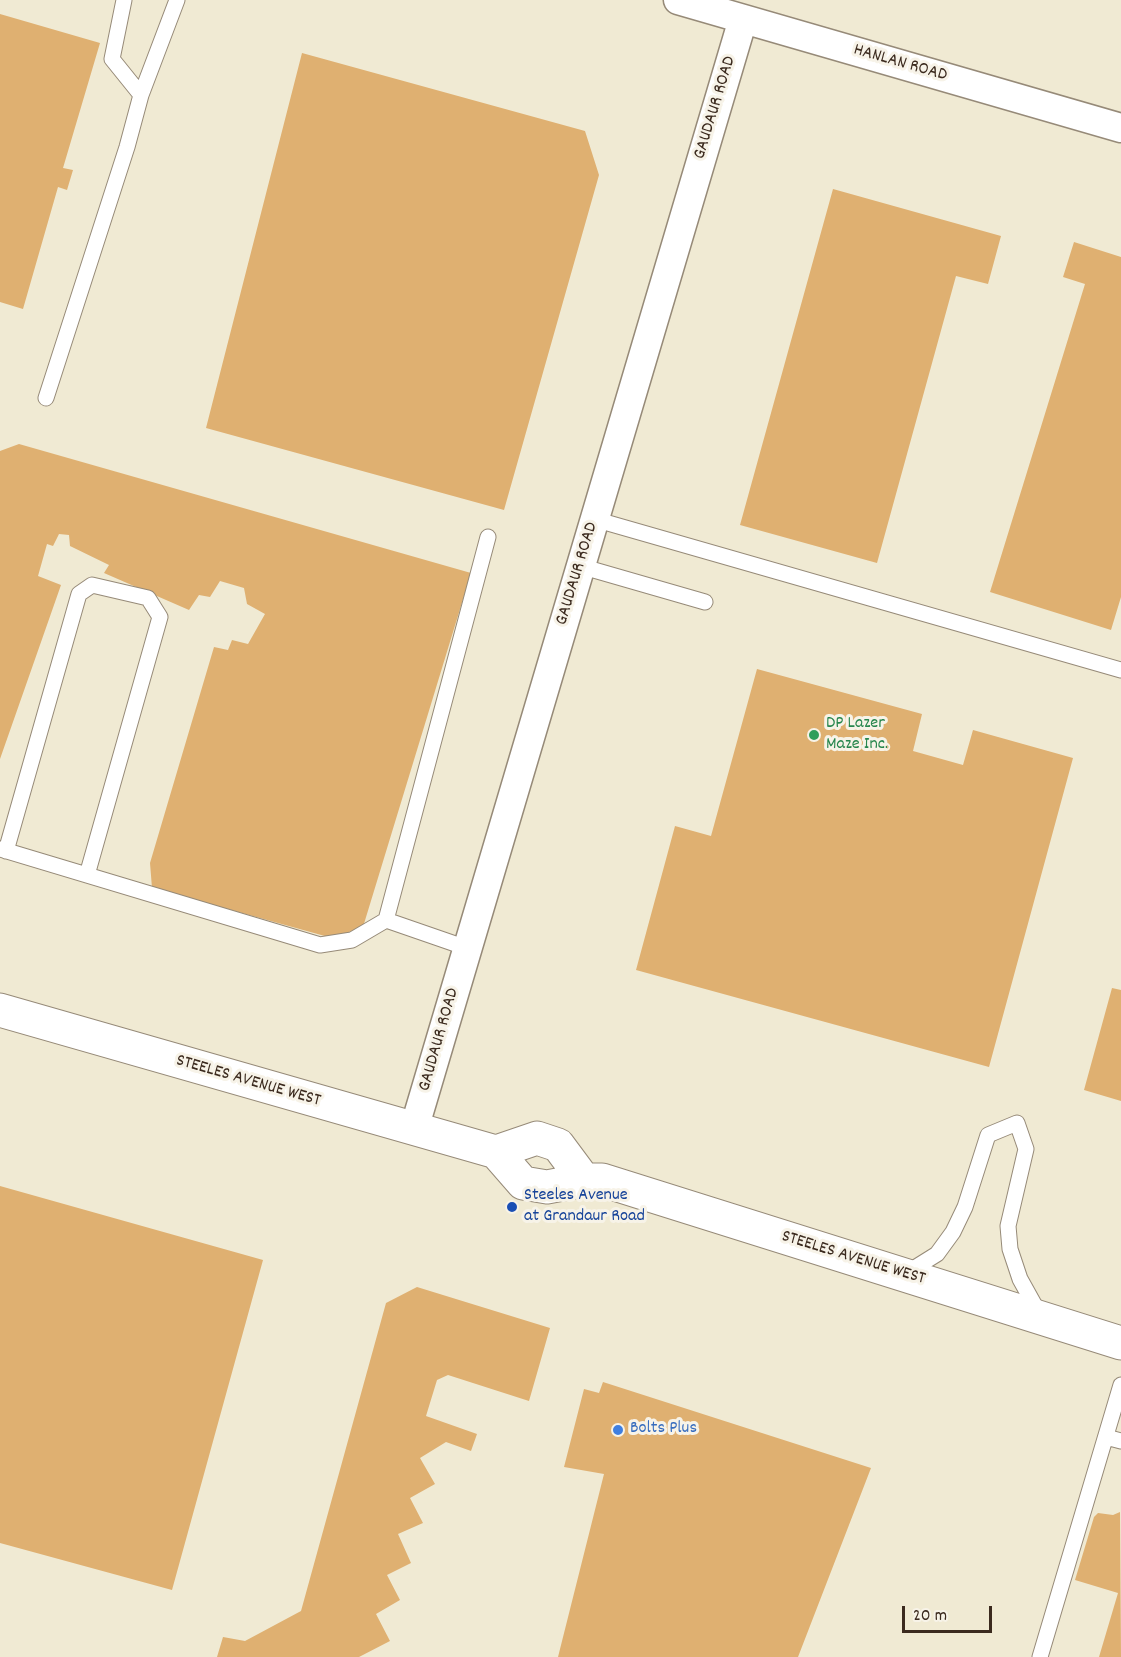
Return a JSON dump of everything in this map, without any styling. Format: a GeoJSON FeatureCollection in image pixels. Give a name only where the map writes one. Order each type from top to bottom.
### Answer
{"type":"FeatureCollection","features":[{"type":"Feature","properties":{"kind":"main road","name":"STEELES AVENUE WEST"},"geometry":{"type":"LineString","coordinates":[[0,1010],[496,1152],[523,1183],[547,1187],[584,1180],[602,1180],[1121,1343]]}},
{"type":"Feature","properties":{"kind":"main road"},"geometry":{"type":"LineString","coordinates":[[496,1152],[537,1138],[558,1145],[584,1180]]}},
{"type":"Feature","properties":{"kind":"street","name":"HANLAN ROAD"},"geometry":{"type":"LineString","coordinates":[[678,0],[1121,128]]}},
{"type":"Feature","properties":{"kind":"street","name":"GAUDAUR ROAD"},"geometry":{"type":"LineString","coordinates":[[414,1129],[743,19]]}},
{"type":"Feature","properties":{"kind":"lane"},"geometry":{"type":"LineString","coordinates":[[124,0],[112,59],[141,95]]}},
{"type":"Feature","properties":{"kind":"lane"},"geometry":{"type":"LineString","coordinates":[[46,398],[141,95],[177,0]]}},
{"type":"Feature","properties":{"kind":"lane"},"geometry":{"type":"LineString","coordinates":[[594,519],[1121,670]]}},
{"type":"Feature","properties":{"kind":"lane"},"geometry":{"type":"LineString","coordinates":[[87,875],[160,617],[148,598],[92,585],[79,594],[3,850],[320,945],[352,940],[386,920],[488,537]]}},
{"type":"Feature","properties":{"kind":"lane"},"geometry":{"type":"LineString","coordinates":[[580,566],[705,602]]}},
{"type":"Feature","properties":{"kind":"lane"},"geometry":{"type":"LineString","coordinates":[[386,920],[467,948]]}},
{"type":"Feature","properties":{"kind":"lane"},"geometry":{"type":"LineString","coordinates":[[904,1275],[937,1254],[953,1232],[965,1207],[988,1135],[1017,1123],[1026,1149],[1008,1226],[1010,1249],[1020,1279],[1042,1318]]}},
{"type":"Feature","properties":{"kind":"lane"},"geometry":{"type":"LineString","coordinates":[[1040,1657],[1114,1439],[1121,1385]]}},
{"type":"Feature","properties":{"kind":"building"},"geometry":{"type":"Polygon","coordinates":[[[0,14],[100,43],[63,168],[73,170],[67,190],[58,187],[23,309],[0,302],[0,14]]]}},
{"type":"Feature","properties":{"kind":"building"},"geometry":{"type":"Polygon","coordinates":[[[302,53],[585,131],[599,175],[504,510],[206,428],[302,53]]]}},
{"type":"Feature","properties":{"kind":"building"},"geometry":{"type":"Polygon","coordinates":[[[833,189],[1001,236],[988,284],[956,276],[877,563],[740,525],[833,189]]]}},
{"type":"Feature","properties":{"kind":"building"},"geometry":{"type":"Polygon","coordinates":[[[1074,242],[1121,257],[1121,597],[1111,630],[990,592],[1085,284],[1063,277],[1074,242]]]}},
{"type":"Feature","properties":{"kind":"building"},"geometry":{"type":"Polygon","coordinates":[[[19,444],[471,573],[363,927],[332,938],[152,888],[150,863],[214,647],[228,650],[232,640],[248,644],[265,614],[247,604],[244,588],[220,581],[210,597],[199,595],[189,610],[104,573],[109,565],[70,546],[69,535],[59,534],[53,546],[47,544],[38,576],[61,585],[0,759],[0,451],[19,444]]]}},
{"type":"Feature","properties":{"kind":"building"},"geometry":{"type":"Polygon","coordinates":[[[757,669],[922,714],[913,751],[963,765],[973,730],[1073,758],[989,1067],[636,970],[675,826],[711,836],[757,669]]]}},
{"type":"Feature","properties":{"kind":"building"},"geometry":{"type":"Polygon","coordinates":[[[1112,988],[1121,990],[1121,1101],[1084,1090],[1112,988]]]}},
{"type":"Feature","properties":{"kind":"building"},"geometry":{"type":"Polygon","coordinates":[[[0,1186],[263,1260],[172,1590],[0,1543],[0,1186]]]}},
{"type":"Feature","properties":{"kind":"building"},"geometry":{"type":"Polygon","coordinates":[[[417,1287],[550,1328],[529,1401],[448,1375],[437,1380],[426,1416],[477,1434],[471,1451],[446,1442],[420,1458],[435,1484],[410,1498],[423,1523],[398,1534],[411,1563],[387,1575],[400,1600],[376,1614],[390,1641],[359,1657],[217,1657],[223,1637],[245,1641],[301,1611],[386,1303],[417,1287]]]}},
{"type":"Feature","properties":{"kind":"building"},"geometry":{"type":"Polygon","coordinates":[[[603,1382],[871,1468],[798,1657],[558,1657],[604,1474],[564,1467],[584,1389],[599,1393],[603,1382]]]}},
{"type":"Feature","properties":{"kind":"building"},"geometry":{"type":"Polygon","coordinates":[[[1120,1512],[1121,1657],[1099,1657],[1118,1593],[1075,1580],[1094,1517],[1098,1513],[1113,1515],[1120,1512]]]}},
{"type":"Feature","properties":{"kind":"place","name":"DP Lazer Maze Inc."},"geometry":{"type":"Point","coordinates":[814,735]}},
{"type":"Feature","properties":{"kind":"place","name":"Steeles Avenue at Grandaur Road"},"geometry":{"type":"Point","coordinates":[512,1207]}},
{"type":"Feature","properties":{"kind":"place","name":"Bolts Plus"},"geometry":{"type":"Point","coordinates":[618,1430]}}]}
